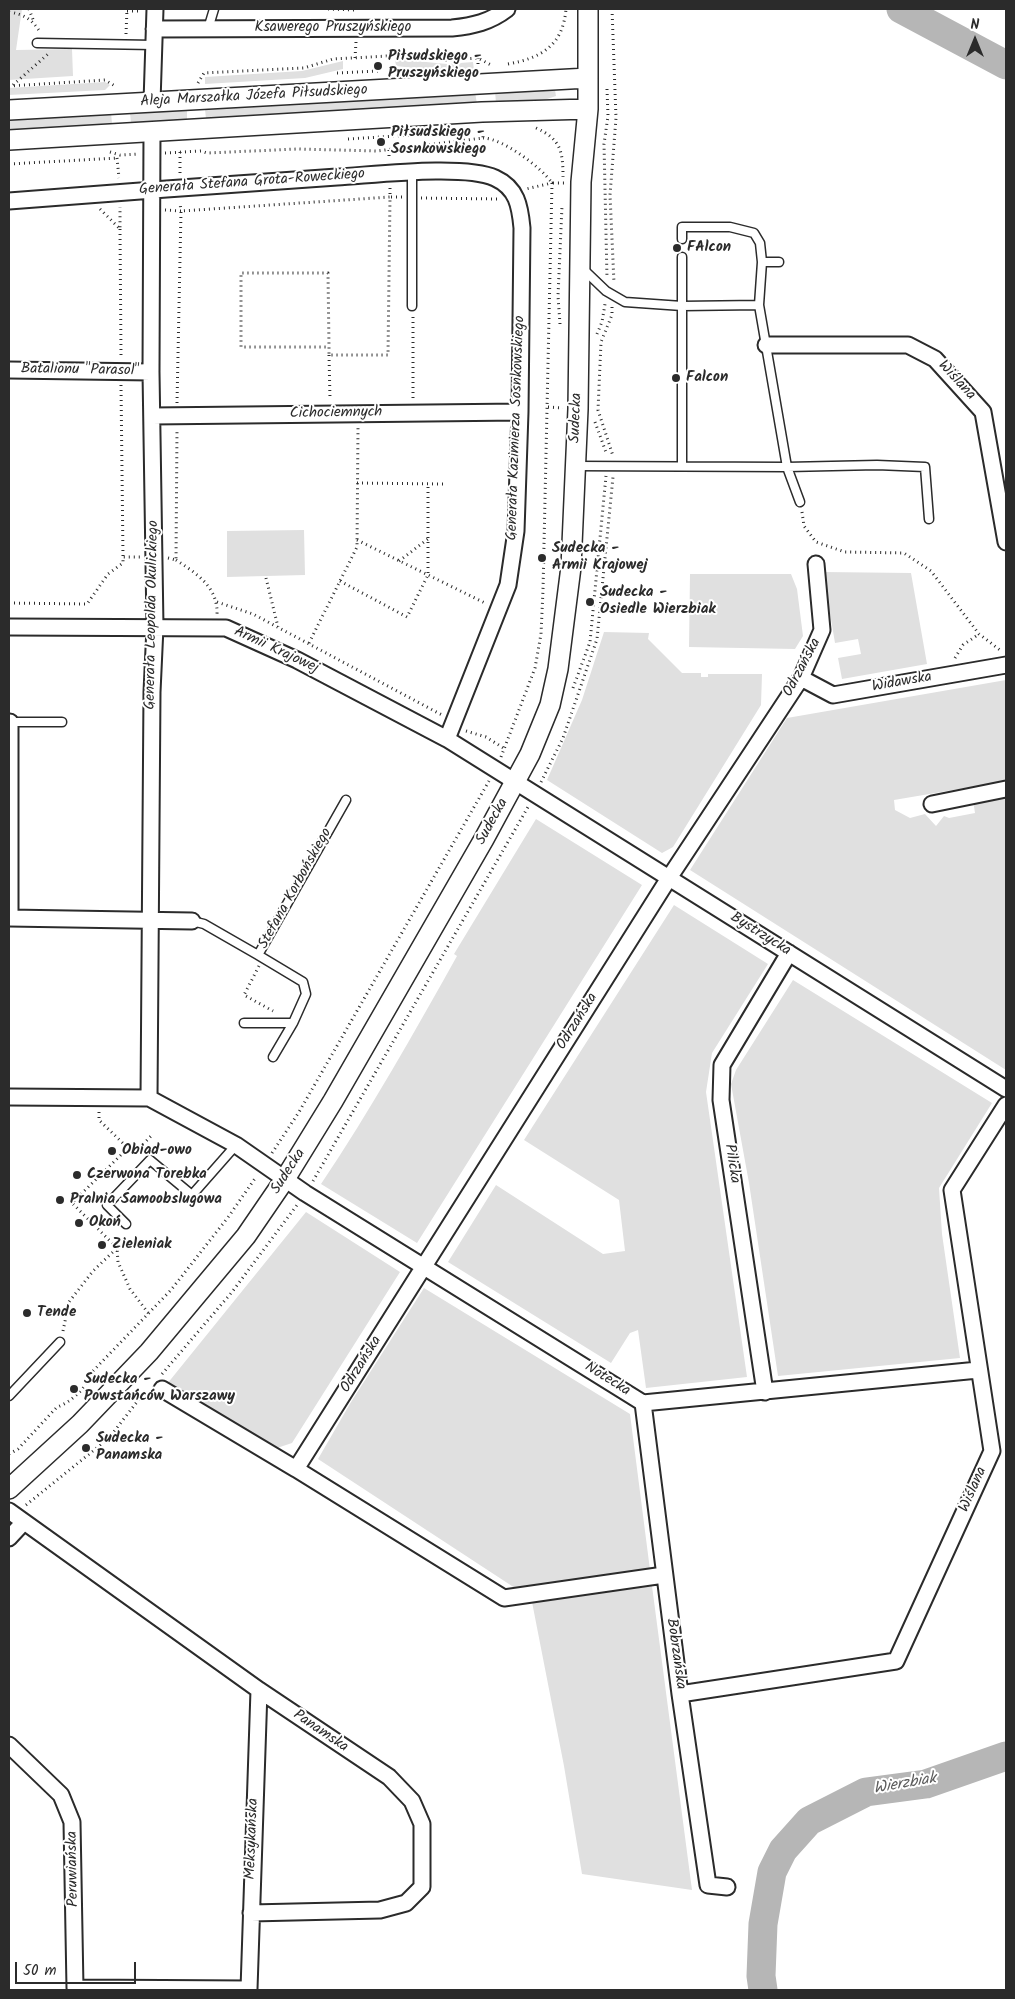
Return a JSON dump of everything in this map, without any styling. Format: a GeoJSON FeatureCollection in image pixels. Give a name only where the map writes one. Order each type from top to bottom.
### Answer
{"type":"FeatureCollection","features":[{"type":"Feature","properties":{"kind":"street"},"geometry":{"type":"LineString","coordinates":[[152,102],[155,9]]}},
{"type":"Feature","properties":{"kind":"street","name":"Ksawerego Pruszyńskiego"},"geometry":{"type":"LineString","coordinates":[[154,28],[452,28],[474,26],[495,18],[507,9]]}},
{"type":"Feature","properties":{"kind":"street","name":"Sudecka"},"geometry":{"type":"LineString","coordinates":[[9,1489],[80,1424],[149,1352],[246,1236],[285,1179],[347,1076],[515,782],[530,754],[550,705],[558,669],[570,567],[580,334],[581,182],[588,109],[588,9]]}},
{"type":"Feature","properties":{"kind":"street","name":"Aleja Marszałka Józefa Piłsudskiego"},"geometry":{"type":"LineString","coordinates":[[9,110],[588,78]]}},
{"type":"Feature","properties":{"kind":"street","name":"Aleja Marszałka Józefa Piłsudskiego"},"geometry":{"type":"LineString","coordinates":[[9,140],[482,112],[588,109]]}},
{"type":"Feature","properties":{"kind":"street","name":"Generała Leopolda Okulickiego"},"geometry":{"type":"LineString","coordinates":[[149,1098],[152,692],[155,627],[151,372],[152,132]]}},
{"type":"Feature","properties":{"kind":"street","name":"Generała Stefana Grota-Roweckiego"},"geometry":{"type":"LineString","coordinates":[[9,201],[390,174],[455,172],[494,178],[510,187],[515,194]]}},
{"type":"Feature","properties":{"kind":"street","name":"Generała Kazimierza Sosnkowskiego"},"geometry":{"type":"LineString","coordinates":[[447,739],[508,586],[516,531],[520,412],[522,228],[519,204],[515,194]]}},
{"type":"Feature","properties":{"kind":"street","name":"Wiślana"},"geometry":{"type":"LineString","coordinates":[[766,346],[908,345],[935,359],[983,412],[1006,542]]}},
{"type":"Feature","properties":{"kind":"street","name":"Batalionu \"Parasol\""},"geometry":{"type":"LineString","coordinates":[[9,370],[151,372]]}},
{"type":"Feature","properties":{"kind":"street","name":"Cichociemnych"},"geometry":{"type":"LineString","coordinates":[[152,416],[180,408],[358,413],[520,412]]}},
{"type":"Feature","properties":{"kind":"street","name":"Odrzańska"},"geometry":{"type":"LineString","coordinates":[[296,1469],[669,878],[801,678],[822,630],[816,564]]}},
{"type":"Feature","properties":{"kind":"street","name":"Armii Krajowej"},"geometry":{"type":"LineString","coordinates":[[9,626],[226,628],[297,660],[447,739],[515,782]]}},
{"type":"Feature","properties":{"kind":"street","name":"Widawska"},"geometry":{"type":"LineString","coordinates":[[801,678],[833,695],[1006,665]]}},
{"type":"Feature","properties":{"kind":"street"},"geometry":{"type":"LineString","coordinates":[[9,722],[10,918]]}},
{"type":"Feature","properties":{"kind":"street","name":"Bystrzycka"},"geometry":{"type":"LineString","coordinates":[[515,782],[1006,1089]]}},
{"type":"Feature","properties":{"kind":"street"},"geometry":{"type":"LineString","coordinates":[[932,804],[1006,789]]}},
{"type":"Feature","properties":{"kind":"street","name":"Stefana Korbońskiego"},"geometry":{"type":"LineString","coordinates":[[10,918],[151,922],[192,921]]}},
{"type":"Feature","properties":{"kind":"street","name":"Pilicka"},"geometry":{"type":"LineString","coordinates":[[765,1392],[721,1100],[722,1064],[789,953]]}},
{"type":"Feature","properties":{"kind":"street"},"geometry":{"type":"LineString","coordinates":[[9,1097],[149,1098]]}},
{"type":"Feature","properties":{"kind":"street","name":"Notecka"},"geometry":{"type":"LineString","coordinates":[[149,1098],[236,1144],[305,1193],[643,1403],[978,1370]]}},
{"type":"Feature","properties":{"kind":"street","name":"Wiślana"},"geometry":{"type":"LineString","coordinates":[[680,1694],[896,1661],[992,1451],[978,1370],[952,1190],[1006,1105]]}},
{"type":"Feature","properties":{"kind":"street"},"geometry":{"type":"LineString","coordinates":[[158,1383],[504,1598],[664,1575]]}},
{"type":"Feature","properties":{"kind":"street","name":"Bobrzańska"},"geometry":{"type":"LineString","coordinates":[[643,1403],[680,1694],[708,1885],[727,1887]]}},
{"type":"Feature","properties":{"kind":"street"},"geometry":{"type":"LineString","coordinates":[[9,1538],[15,1516]]}},
{"type":"Feature","properties":{"kind":"street","name":"Panamska"},"geometry":{"type":"LineString","coordinates":[[15,1516],[259,1690],[389,1777],[412,1801],[422,1824],[422,1887],[406,1903],[380,1910],[251,1913]]}},
{"type":"Feature","properties":{"kind":"street","name":"Meksykańska"},"geometry":{"type":"LineString","coordinates":[[74,1989],[249,1990],[259,1690]]}},
{"type":"Feature","properties":{"kind":"street","name":"Peruwiańska"},"geometry":{"type":"LineString","coordinates":[[9,1745],[61,1795],[72,1822],[74,1989]]}},
{"type":"Feature","properties":{"kind":"lane"},"geometry":{"type":"LineString","coordinates":[[208,28],[214,9]]}},
{"type":"Feature","properties":{"kind":"lane"},"geometry":{"type":"LineString","coordinates":[[37,42],[154,45]]}},
{"type":"Feature","properties":{"kind":"lane"},"geometry":{"type":"LineString","coordinates":[[412,173],[412,306]]}},
{"type":"Feature","properties":{"kind":"lane"},"geometry":{"type":"LineString","coordinates":[[682,239],[682,227],[730,227],[754,233],[760,243],[762,262],[758,305],[787,467],[800,502]]}},
{"type":"Feature","properties":{"kind":"lane"},"geometry":{"type":"LineString","coordinates":[[682,257],[682,466]]}},
{"type":"Feature","properties":{"kind":"lane"},"geometry":{"type":"LineString","coordinates":[[762,262],[780,262]]}},
{"type":"Feature","properties":{"kind":"lane"},"geometry":{"type":"LineString","coordinates":[[579,264],[606,291],[624,302],[682,306],[758,305]]}},
{"type":"Feature","properties":{"kind":"lane"},"geometry":{"type":"LineString","coordinates":[[575,466],[787,467],[877,464],[925,468],[928,520]]}},
{"type":"Feature","properties":{"kind":"lane"},"geometry":{"type":"LineString","coordinates":[[9,722],[62,722]]}},
{"type":"Feature","properties":{"kind":"lane","name":"Stefana Korbońskiego"},"geometry":{"type":"LineString","coordinates":[[192,921],[204,924],[255,958],[346,800]]}},
{"type":"Feature","properties":{"kind":"lane"},"geometry":{"type":"LineString","coordinates":[[255,958],[303,982],[306,994],[273,1057]]}},
{"type":"Feature","properties":{"kind":"lane"},"geometry":{"type":"LineString","coordinates":[[244,1023],[293,1022]]}},
{"type":"Feature","properties":{"kind":"lane"},"geometry":{"type":"LineString","coordinates":[[126,1224],[107,1205],[150,1160],[192,1195],[236,1144]]}},
{"type":"Feature","properties":{"kind":"lane"},"geometry":{"type":"LineString","coordinates":[[9,1396],[60,1342]]}},
{"type":"Feature","properties":{"kind":"path"},"geometry":{"type":"LineString","coordinates":[[29,9],[42,35]]}},
{"type":"Feature","properties":{"kind":"path"},"geometry":{"type":"LineString","coordinates":[[328,9],[356,10]]}},
{"type":"Feature","properties":{"kind":"path"},"geometry":{"type":"LineString","coordinates":[[198,82],[204,74],[304,68],[333,59],[406,55],[446,60],[478,58],[491,65],[528,60],[556,42],[562,32],[566,9]]}},
{"type":"Feature","properties":{"kind":"path"},"geometry":{"type":"LineString","coordinates":[[15,1516],[109,1438],[158,1383],[232,1292],[305,1193],[334,1148],[535,795],[563,738],[597,639],[610,466],[613,451],[598,410],[602,342],[612,315],[613,296],[611,184],[616,118],[612,9]]}},
{"type":"Feature","properties":{"kind":"path"},"geometry":{"type":"LineString","coordinates":[[9,12],[22,15],[34,22]]}},
{"type":"Feature","properties":{"kind":"path"},"geometry":{"type":"LineString","coordinates":[[9,86],[105,80],[115,86]]}},
{"type":"Feature","properties":{"kind":"path"},"geometry":{"type":"LineString","coordinates":[[595,340],[604,314],[606,291],[605,183],[607,87]]}},
{"type":"Feature","properties":{"kind":"path"},"geometry":{"type":"LineString","coordinates":[[483,138],[499,141],[546,174],[552,183]]}},
{"type":"Feature","properties":{"kind":"path"},"geometry":{"type":"LineString","coordinates":[[389,150],[389,157]]}},
{"type":"Feature","properties":{"kind":"path"},"geometry":{"type":"LineString","coordinates":[[9,164],[117,158],[120,155]]}},
{"type":"Feature","properties":{"kind":"path"},"geometry":{"type":"LineString","coordinates":[[329,355],[388,356],[390,174]]}},
{"type":"Feature","properties":{"kind":"path"},"geometry":{"type":"LineString","coordinates":[[176,560],[180,408],[180,211],[390,197],[506,199],[529,187],[552,183],[611,184]]}},
{"type":"Feature","properties":{"kind":"path"},"geometry":{"type":"LineString","coordinates":[[9,603],[87,604],[108,574],[123,563],[120,229]]}},
{"type":"Feature","properties":{"kind":"path"},"geometry":{"type":"LineString","coordinates":[[329,347],[241,347],[241,273],[328,273],[330,403]]}},
{"type":"Feature","properties":{"kind":"path"},"geometry":{"type":"LineString","coordinates":[[412,306],[413,404]]}},
{"type":"Feature","properties":{"kind":"path"},"geometry":{"type":"LineString","coordinates":[[309,643],[357,547],[358,413]]}},
{"type":"Feature","properties":{"kind":"path"},"geometry":{"type":"LineString","coordinates":[[592,414],[607,450],[610,466]]}},
{"type":"Feature","properties":{"kind":"path"},"geometry":{"type":"LineString","coordinates":[[357,483],[443,484]]}},
{"type":"Feature","properties":{"kind":"path"},"geometry":{"type":"LineString","coordinates":[[340,581],[407,618],[428,575],[428,484]]}},
{"type":"Feature","properties":{"kind":"path"},"geometry":{"type":"LineString","coordinates":[[800,502],[804,526],[816,542],[845,552],[904,553],[931,571],[979,634],[1006,655]]}},
{"type":"Feature","properties":{"kind":"path"},"geometry":{"type":"LineString","coordinates":[[399,561],[428,539]]}},
{"type":"Feature","properties":{"kind":"path"},"geometry":{"type":"LineString","coordinates":[[357,540],[486,603]]}},
{"type":"Feature","properties":{"kind":"path"},"geometry":{"type":"LineString","coordinates":[[123,557],[146,557]]}},
{"type":"Feature","properties":{"kind":"path"},"geometry":{"type":"LineString","coordinates":[[160,557],[176,560],[199,575],[217,602],[216,628]]}},
{"type":"Feature","properties":{"kind":"path"},"geometry":{"type":"LineString","coordinates":[[266,578],[278,627]]}},
{"type":"Feature","properties":{"kind":"path"},"geometry":{"type":"LineString","coordinates":[[484,611],[488,595]]}},
{"type":"Feature","properties":{"kind":"path"},"geometry":{"type":"LineString","coordinates":[[217,602],[253,614],[447,718]]}},
{"type":"Feature","properties":{"kind":"path"},"geometry":{"type":"LineString","coordinates":[[949,675],[950,665],[963,645],[979,634]]}},
{"type":"Feature","properties":{"kind":"path"},"geometry":{"type":"LineString","coordinates":[[440,714],[443,705]]}},
{"type":"Feature","properties":{"kind":"path"},"geometry":{"type":"LineString","coordinates":[[460,726],[467,731],[486,737],[505,749]]}},
{"type":"Feature","properties":{"kind":"path"},"geometry":{"type":"LineString","coordinates":[[255,958],[259,965],[244,995],[293,1022]]}},
{"type":"Feature","properties":{"kind":"path"},"geometry":{"type":"LineString","coordinates":[[99,1111],[99,1120],[134,1154],[151,1136]]}},
{"type":"Feature","properties":{"kind":"path"},"geometry":{"type":"LineString","coordinates":[[9,1454],[18,1449],[57,1407],[66,1404],[89,1382],[92,1372],[148,1314],[198,1257],[264,1165]]}},
{"type":"Feature","properties":{"kind":"path"},"geometry":{"type":"LineString","coordinates":[[60,1342],[69,1302],[93,1271],[117,1248],[118,1262],[130,1289],[148,1314]]}},
{"type":"Feature","properties":{"kind":"shaded area"},"geometry":{"type":"Polygon","coordinates":[[[9,9],[22,9],[16,50],[72,49],[73,76],[9,80],[9,9]]]}},
{"type":"Feature","properties":{"kind":"shaded area"},"geometry":{"type":"Polygon","coordinates":[[[395,59],[447,64],[473,62],[474,70],[432,70],[396,66],[395,59]]]}},
{"type":"Feature","properties":{"kind":"shaded area"},"geometry":{"type":"Polygon","coordinates":[[[343,61],[343,69],[305,78],[205,84],[205,77],[302,71],[343,61]]]}},
{"type":"Feature","properties":{"kind":"shaded area"},"geometry":{"type":"Polygon","coordinates":[[[105,82],[110,85],[105,90],[9,95],[9,88],[105,82]]]}},
{"type":"Feature","properties":{"kind":"shaded area"},"geometry":{"type":"Polygon","coordinates":[[[555,90],[556,96],[541,101],[496,103],[495,91],[555,90]]]}},
{"type":"Feature","properties":{"kind":"shaded area"},"geometry":{"type":"Polygon","coordinates":[[[475,92],[477,104],[206,119],[205,109],[475,92]]]}},
{"type":"Feature","properties":{"kind":"shaded area"},"geometry":{"type":"Polygon","coordinates":[[[187,109],[187,121],[131,123],[130,113],[187,109]]]}},
{"type":"Feature","properties":{"kind":"shaded area"},"geometry":{"type":"Polygon","coordinates":[[[111,112],[112,124],[9,130],[9,118],[111,112]]]}},
{"type":"Feature","properties":{"kind":"shaded area"},"geometry":{"type":"Polygon","coordinates":[[[304,530],[305,575],[227,577],[227,531],[304,530]]]}},
{"type":"Feature","properties":{"kind":"shaded area"},"geometry":{"type":"Polygon","coordinates":[[[823,572],[911,573],[927,664],[842,679],[838,658],[861,654],[858,639],[835,643],[823,572]]]}},
{"type":"Feature","properties":{"kind":"shaded area"},"geometry":{"type":"Polygon","coordinates":[[[690,574],[791,574],[797,589],[803,636],[795,649],[689,647],[690,574]]]}},
{"type":"Feature","properties":{"kind":"shaded area"},"geometry":{"type":"Polygon","coordinates":[[[604,632],[649,633],[648,639],[682,673],[701,673],[701,677],[708,677],[708,674],[762,674],[761,705],[673,847],[662,853],[547,780],[582,700],[604,632]]]}},
{"type":"Feature","properties":{"kind":"shaded area"},"geometry":{"type":"Polygon","coordinates":[[[1006,680],[1006,781],[894,800],[895,810],[910,818],[925,814],[936,826],[944,816],[949,818],[975,813],[973,800],[1006,795],[1006,1070],[690,870],[787,718],[1006,680]]]}},
{"type":"Feature","properties":{"kind":"shaded area"},"geometry":{"type":"Polygon","coordinates":[[[536,819],[642,885],[417,1243],[321,1184],[391,1072],[457,956],[454,954],[536,819]]]}},
{"type":"Feature","properties":{"kind":"shaded area"},"geometry":{"type":"Polygon","coordinates":[[[674,905],[768,964],[712,1053],[706,1092],[747,1377],[646,1388],[638,1330],[630,1333],[611,1363],[448,1262],[496,1185],[603,1254],[625,1251],[619,1200],[524,1140],[674,905]]]}},
{"type":"Feature","properties":{"kind":"shaded area"},"geometry":{"type":"Polygon","coordinates":[[[793,980],[992,1103],[939,1188],[942,1234],[960,1358],[778,1376],[749,1183],[731,1084],[736,1070],[793,980]]]}},
{"type":"Feature","properties":{"kind":"shaded area"},"geometry":{"type":"Polygon","coordinates":[[[306,1212],[400,1272],[292,1443],[271,1450],[167,1384],[306,1212]]]}},
{"type":"Feature","properties":{"kind":"shaded area"},"geometry":{"type":"Polygon","coordinates":[[[424,1288],[630,1414],[650,1570],[515,1588],[318,1459],[351,1402],[424,1288]]]}},
{"type":"Feature","properties":{"kind":"shaded area"},"geometry":{"type":"Polygon","coordinates":[[[652,1586],[692,1890],[582,1874],[564,1766],[532,1602],[652,1586]]]}},
{"type":"Feature","properties":{"kind":"waterway","name":"Wierzbiak"},"geometry":{"type":"LineString","coordinates":[[901,9],[1006,65]]}},
{"type":"Feature","properties":{"kind":"waterway","name":"Wierzbiak"},"geometry":{"type":"LineString","coordinates":[[763,1990],[761,1976],[763,1924],[772,1872],[783,1850],[809,1821],[866,1792],[926,1784],[1006,1756]]}},
{"type":"Feature","properties":{"kind":"place","name":"Piłsudskiego - Pruszyńskiego"},"geometry":{"type":"Point","coordinates":[378,66]}},
{"type":"Feature","properties":{"kind":"place","name":"Piłsudskiego - Sosnkowskiego"},"geometry":{"type":"Point","coordinates":[381,142]}},
{"type":"Feature","properties":{"kind":"place","name":"FAlcon"},"geometry":{"type":"Point","coordinates":[677,248]}},
{"type":"Feature","properties":{"kind":"place","name":"Falcon"},"geometry":{"type":"Point","coordinates":[676,378]}},
{"type":"Feature","properties":{"kind":"place","name":"Sudecka - Armii Krajowej"},"geometry":{"type":"Point","coordinates":[542,558]}},
{"type":"Feature","properties":{"kind":"place","name":"Sudecka - Osiedle Wierzbiak"},"geometry":{"type":"Point","coordinates":[590,602]}},
{"type":"Feature","properties":{"kind":"place","name":"Obiad-owo"},"geometry":{"type":"Point","coordinates":[112,1151]}},
{"type":"Feature","properties":{"kind":"place","name":"Czerwona Torebka"},"geometry":{"type":"Point","coordinates":[77,1175]}},
{"type":"Feature","properties":{"kind":"place","name":"Pralnia Samoobslugowa"},"geometry":{"type":"Point","coordinates":[60,1200]}},
{"type":"Feature","properties":{"kind":"place","name":"Okoń"},"geometry":{"type":"Point","coordinates":[79,1223]}},
{"type":"Feature","properties":{"kind":"place","name":"Zieleniak"},"geometry":{"type":"Point","coordinates":[102,1245]}},
{"type":"Feature","properties":{"kind":"place","name":"Tende"},"geometry":{"type":"Point","coordinates":[27,1313]}},
{"type":"Feature","properties":{"kind":"place","name":"Sudecka - Powstańców Warszawy"},"geometry":{"type":"Point","coordinates":[74,1389]}},
{"type":"Feature","properties":{"kind":"place","name":"Sudecka - Panamska"},"geometry":{"type":"Point","coordinates":[86,1448]}}]}
